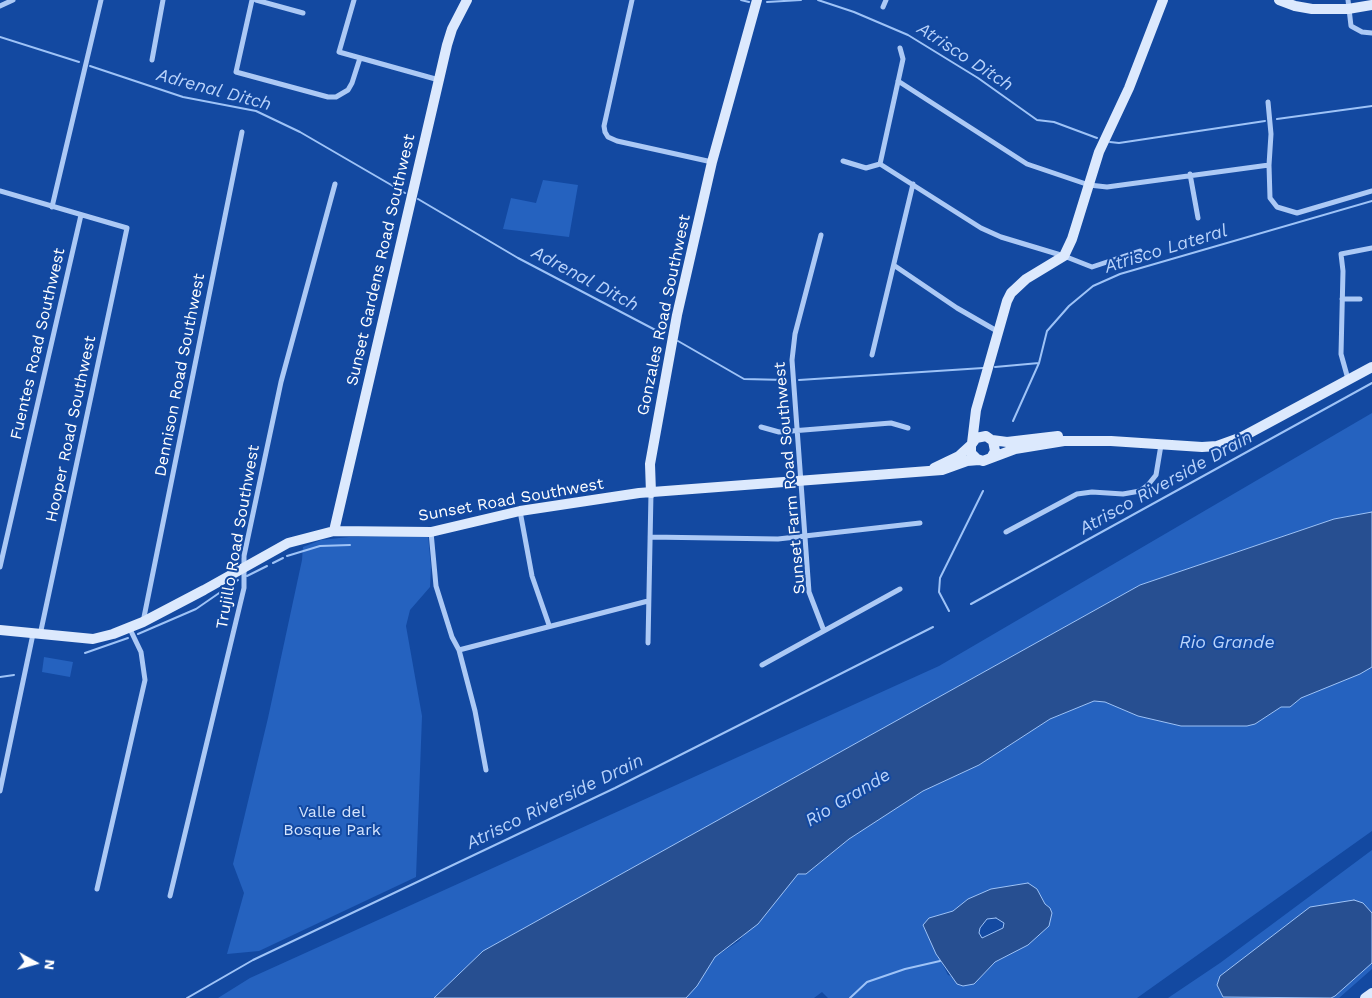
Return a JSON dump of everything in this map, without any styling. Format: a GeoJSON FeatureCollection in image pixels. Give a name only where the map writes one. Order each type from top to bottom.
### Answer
{"type":"FeatureCollection","features":[{"type":"Feature","properties":{"kind":"street"},"geometry":{"type":"LineString","coordinates":[[0,6],[13,0]]}},
{"type":"Feature","properties":{"kind":"street"},"geometry":{"type":"LineString","coordinates":[[52,208],[101,0]]}},
{"type":"Feature","properties":{"kind":"street"},"geometry":{"type":"LineString","coordinates":[[152,60],[163,0]]}},
{"type":"Feature","properties":{"kind":"street"},"geometry":{"type":"LineString","coordinates":[[303,13],[254,0],[236,72],[328,97],[336,97],[348,90],[360,58]]}},
{"type":"Feature","properties":{"kind":"street"},"geometry":{"type":"LineString","coordinates":[[354,0],[339,52],[439,80]]}},
{"type":"Feature","properties":{"kind":"street","name":"Sunset Gardens Road Southwest"},"geometry":{"type":"LineString","coordinates":[[334,531],[439,80],[452,29],[467,0]]}},
{"type":"Feature","properties":{"kind":"street"},"geometry":{"type":"LineString","coordinates":[[632,0],[604,126],[605,132],[608,137],[616,141],[712,162]]}},
{"type":"Feature","properties":{"kind":"street","name":"Gonzales Road Southwest"},"geometry":{"type":"LineString","coordinates":[[648,643],[650,464],[669,353],[712,162],[757,0]]}},
{"type":"Feature","properties":{"kind":"street"},"geometry":{"type":"LineString","coordinates":[[883,7],[886,0]]}},
{"type":"Feature","properties":{"kind":"street"},"geometry":{"type":"LineString","coordinates":[[1111,441],[1053,442],[1015,449],[991,458],[979,460],[972,453],[971,444],[976,414],[1003,310],[1012,293],[1026,279],[1064,256],[1072,239],[1099,152],[1128,88],[1163,0]]}},
{"type":"Feature","properties":{"kind":"street"},"geometry":{"type":"LineString","coordinates":[[1279,0],[1295,6],[1312,9],[1348,4],[1372,5]]}},
{"type":"Feature","properties":{"kind":"street"},"geometry":{"type":"LineString","coordinates":[[1348,4],[1351,26],[1362,32],[1372,33]]}},
{"type":"Feature","properties":{"kind":"street"},"geometry":{"type":"LineString","coordinates":[[880,164],[903,59],[900,48]]}},
{"type":"Feature","properties":{"kind":"street"},"geometry":{"type":"LineString","coordinates":[[898,81],[1027,164],[1090,185],[1106,187],[1269,164]]}},
{"type":"Feature","properties":{"kind":"street"},"geometry":{"type":"LineString","coordinates":[[1268,102],[1271,134],[1269,164],[1270,198],[1277,207],[1297,213],[1372,191]]}},
{"type":"Feature","properties":{"kind":"street","name":"Dennison Road Southwest"},"geometry":{"type":"LineString","coordinates":[[142,622],[242,132]]}},
{"type":"Feature","properties":{"kind":"street"},"geometry":{"type":"LineString","coordinates":[[843,161],[866,168],[880,164],[982,228],[1001,237],[1064,256],[1092,267],[1140,251]]}},
{"type":"Feature","properties":{"kind":"street"},"geometry":{"type":"LineString","coordinates":[[1190,174],[1198,218]]}},
{"type":"Feature","properties":{"kind":"street","name":"Trujillo Road Southwest"},"geometry":{"type":"LineString","coordinates":[[170,896],[244,588],[244,556],[281,382],[335,184]]}},
{"type":"Feature","properties":{"kind":"street"},"geometry":{"type":"LineString","coordinates":[[872,355],[913,184]]}},
{"type":"Feature","properties":{"kind":"street"},"geometry":{"type":"LineString","coordinates":[[0,191],[80,215]]}},
{"type":"Feature","properties":{"kind":"street","name":"Hooper Road Southwest"},"geometry":{"type":"LineString","coordinates":[[0,791],[127,228],[80,215]]}},
{"type":"Feature","properties":{"kind":"street","name":"Fuentes Road Southwest"},"geometry":{"type":"LineString","coordinates":[[0,567],[80,215]]}},
{"type":"Feature","properties":{"kind":"street","name":"Sunset Farm Road Southwest"},"geometry":{"type":"LineString","coordinates":[[821,235],[792,349],[796,431],[809,592],[824,631]]}},
{"type":"Feature","properties":{"kind":"street"},"geometry":{"type":"LineString","coordinates":[[1348,379],[1341,354],[1343,271],[1341,254],[1372,248]]}},
{"type":"Feature","properties":{"kind":"street"},"geometry":{"type":"LineString","coordinates":[[894,266],[997,331]]}},
{"type":"Feature","properties":{"kind":"street"},"geometry":{"type":"LineString","coordinates":[[1342,300],[1360,299]]}},
{"type":"Feature","properties":{"kind":"street"},"geometry":{"type":"LineString","coordinates":[[971,444],[980,436],[1007,442],[1039,437],[1068,436],[1161,445],[1217,446],[1242,437],[1372,366]]}},
{"type":"Feature","properties":{"kind":"street"},"geometry":{"type":"LineString","coordinates":[[984,385],[980,420],[982,428],[991,438],[996,449],[991,458]]}},
{"type":"Feature","properties":{"kind":"street"},"geometry":{"type":"LineString","coordinates":[[761,427],[774,432],[891,424],[908,428]]}},
{"type":"Feature","properties":{"kind":"street","name":"Sunset Road Southwest"},"geometry":{"type":"LineString","coordinates":[[931,470],[953,460],[971,444]]}},
{"type":"Feature","properties":{"kind":"street"},"geometry":{"type":"LineString","coordinates":[[1006,532],[1077,494],[1092,492],[1129,494],[1140,491],[1151,482],[1158,471],[1161,445]]}},
{"type":"Feature","properties":{"kind":"street","name":"Sunset Road Southwest"},"geometry":{"type":"LineString","coordinates":[[0,630],[36,635],[93,639],[142,622],[288,543],[334,531],[430,532],[520,511],[651,493],[942,470],[966,461],[979,460]]}},
{"type":"Feature","properties":{"kind":"street"},"geometry":{"type":"LineString","coordinates":[[520,511],[532,576],[549,626]]}},
{"type":"Feature","properties":{"kind":"street"},"geometry":{"type":"LineString","coordinates":[[650,537],[778,539],[920,522]]}},
{"type":"Feature","properties":{"kind":"street"},"geometry":{"type":"LineString","coordinates":[[430,532],[436,586],[452,637],[459,650],[475,711],[486,770]]}},
{"type":"Feature","properties":{"kind":"street"},"geometry":{"type":"LineString","coordinates":[[762,666],[900,589]]}},
{"type":"Feature","properties":{"kind":"street"},"geometry":{"type":"LineString","coordinates":[[459,650],[648,601]]}},
{"type":"Feature","properties":{"kind":"street"},"geometry":{"type":"LineString","coordinates":[[97,889],[145,680],[141,652],[129,627]]}},
{"type":"Feature","properties":{"kind":"street"},"geometry":{"type":"LineString","coordinates":[[1365,998],[1372,993]]}},
{"type":"Feature","properties":{"kind":"green space"},"geometry":{"type":"Polygon","coordinates":[[[543,180],[578,185],[569,237],[503,229],[511,198],[536,203],[543,180]]]}},
{"type":"Feature","properties":{"kind":"green space"},"geometry":{"type":"Polygon","coordinates":[[[1372,413],[1372,512],[1334,519],[1140,585],[483,951],[434,998],[218,998],[250,978],[939,666],[1372,413]]]}},
{"type":"Feature","properties":{"kind":"green space","name":"Valle del Bosque Park"},"geometry":{"type":"Polygon","coordinates":[[[428,535],[431,567],[430,587],[410,610],[406,626],[422,716],[416,877],[259,951],[227,954],[244,893],[233,864],[268,718],[302,560],[303,547],[321,540],[349,537],[428,535]]]}},
{"type":"Feature","properties":{"kind":"green space"},"geometry":{"type":"Polygon","coordinates":[[[44,657],[73,662],[70,677],[42,672],[44,657]]]}},
{"type":"Feature","properties":{"kind":"green space"},"geometry":{"type":"Polygon","coordinates":[[[1372,667],[1372,831],[1137,998],[828,998],[822,992],[814,998],[686,998],[697,986],[715,957],[739,941],[798,874],[806,874],[849,839],[923,791],[979,765],[1050,719],[1094,701],[1105,702],[1138,716],[1181,726],[1247,726],[1255,724],[1281,707],[1290,707],[1301,698],[1372,667]],[[1037,889],[968,899],[953,911],[929,918],[923,926],[948,975],[974,984],[995,962],[1028,945],[1050,908],[1045,904],[1037,889]]]}},
{"type":"Feature","properties":{"kind":"green space"},"geometry":{"type":"Polygon","coordinates":[[[1372,850],[1372,969],[1339,998],[1168,998],[1220,963],[1372,850]]]}},
{"type":"Feature","properties":{"kind":"water","name":"Rio Grande"},"geometry":{"type":"Polygon","coordinates":[[[1372,512],[1372,667],[1360,674],[1301,698],[1290,707],[1281,707],[1255,724],[1247,726],[1181,726],[1138,716],[1105,702],[1094,701],[1050,719],[979,765],[923,791],[849,839],[806,874],[798,874],[758,924],[715,957],[697,986],[686,998],[434,998],[483,951],[1140,585],[1334,519],[1372,512]]]}},
{"type":"Feature","properties":{"kind":"water"},"geometry":{"type":"Polygon","coordinates":[[[1028,883],[1037,889],[1045,904],[1050,908],[1052,913],[1049,926],[1028,945],[995,962],[974,984],[963,986],[957,984],[936,954],[923,925],[929,918],[953,911],[968,899],[991,889],[1028,883]],[[996,918],[987,919],[980,928],[979,933],[982,938],[1003,928],[1004,923],[996,918]]]}},
{"type":"Feature","properties":{"kind":"water"},"geometry":{"type":"Polygon","coordinates":[[[1354,900],[1363,903],[1372,913],[1372,963],[1335,996],[1331,998],[1223,997],[1217,985],[1220,976],[1310,907],[1354,900]]]}},
{"type":"Feature","properties":{"kind":"waterway","name":"Atrisco Ditch"},"geometry":{"type":"LineString","coordinates":[[741,0],[749,2]]}},
{"type":"Feature","properties":{"kind":"waterway","name":"Atrisco Ditch"},"geometry":{"type":"LineString","coordinates":[[767,2],[801,0]]}},
{"type":"Feature","properties":{"kind":"waterway","name":"Atrisco Ditch"},"geometry":{"type":"LineString","coordinates":[[818,0],[854,12],[908,35],[978,78],[1037,120],[1054,122],[1097,138]]}},
{"type":"Feature","properties":{"kind":"waterway","name":"Adrenal Ditch"},"geometry":{"type":"LineString","coordinates":[[0,37],[79,62]]}},
{"type":"Feature","properties":{"kind":"waterway","name":"Adrenal Ditch"},"geometry":{"type":"LineString","coordinates":[[90,66],[183,97],[256,111],[300,132],[405,193]]}},
{"type":"Feature","properties":{"kind":"waterway"},"geometry":{"type":"LineString","coordinates":[[1277,119],[1372,106]]}},
{"type":"Feature","properties":{"kind":"waterway","name":"Atrisco Ditch"},"geometry":{"type":"LineString","coordinates":[[1110,142],[1119,143],[1265,121]]}},
{"type":"Feature","properties":{"kind":"waterway","name":"Adrenal Ditch"},"geometry":{"type":"LineString","coordinates":[[418,199],[518,258],[663,334]]}},
{"type":"Feature","properties":{"kind":"waterway","name":"Atrisco Lateral"},"geometry":{"type":"LineString","coordinates":[[1013,421],[1039,363],[1047,331],[1069,306],[1093,286],[1120,274],[1372,201]]}},
{"type":"Feature","properties":{"kind":"waterway","name":"Adrenal Ditch"},"geometry":{"type":"LineString","coordinates":[[678,341],[744,379],[786,380]]}},
{"type":"Feature","properties":{"kind":"waterway","name":"Adrenal Ditch"},"geometry":{"type":"LineString","coordinates":[[995,367],[1039,363]]}},
{"type":"Feature","properties":{"kind":"waterway","name":"Adrenal Ditch"},"geometry":{"type":"LineString","coordinates":[[799,380],[983,368]]}},
{"type":"Feature","properties":{"kind":"waterway","name":"Atrisco Riverside Drain"},"geometry":{"type":"LineString","coordinates":[[971,604],[1372,383]]}},
{"type":"Feature","properties":{"kind":"waterway"},"geometry":{"type":"LineString","coordinates":[[949,611],[939,592],[940,578],[983,491]]}},
{"type":"Feature","properties":{"kind":"waterway","name":"Atrisco Lateral"},"geometry":{"type":"LineString","coordinates":[[287,556],[320,546],[350,545]]}},
{"type":"Feature","properties":{"kind":"waterway","name":"Atrisco Lateral"},"geometry":{"type":"LineString","coordinates":[[273,563],[283,558]]}},
{"type":"Feature","properties":{"kind":"waterway","name":"Atrisco Lateral"},"geometry":{"type":"LineString","coordinates":[[247,576],[267,566]]}},
{"type":"Feature","properties":{"kind":"waterway","name":"Atrisco Lateral"},"geometry":{"type":"LineString","coordinates":[[138,634],[196,609],[238,580]]}},
{"type":"Feature","properties":{"kind":"waterway","name":"Atrisco Riverside Drain"},"geometry":{"type":"LineString","coordinates":[[187,998],[253,960],[615,788],[933,627]]}},
{"type":"Feature","properties":{"kind":"waterway","name":"Atrisco Lateral"},"geometry":{"type":"LineString","coordinates":[[85,653],[128,638]]}},
{"type":"Feature","properties":{"kind":"waterway","name":"Atrisco Lateral"},"geometry":{"type":"LineString","coordinates":[[0,677],[14,675]]}},
{"type":"Feature","properties":{"kind":"waterway"},"geometry":{"type":"LineString","coordinates":[[850,998],[867,982],[905,969],[940,961]]}}]}
